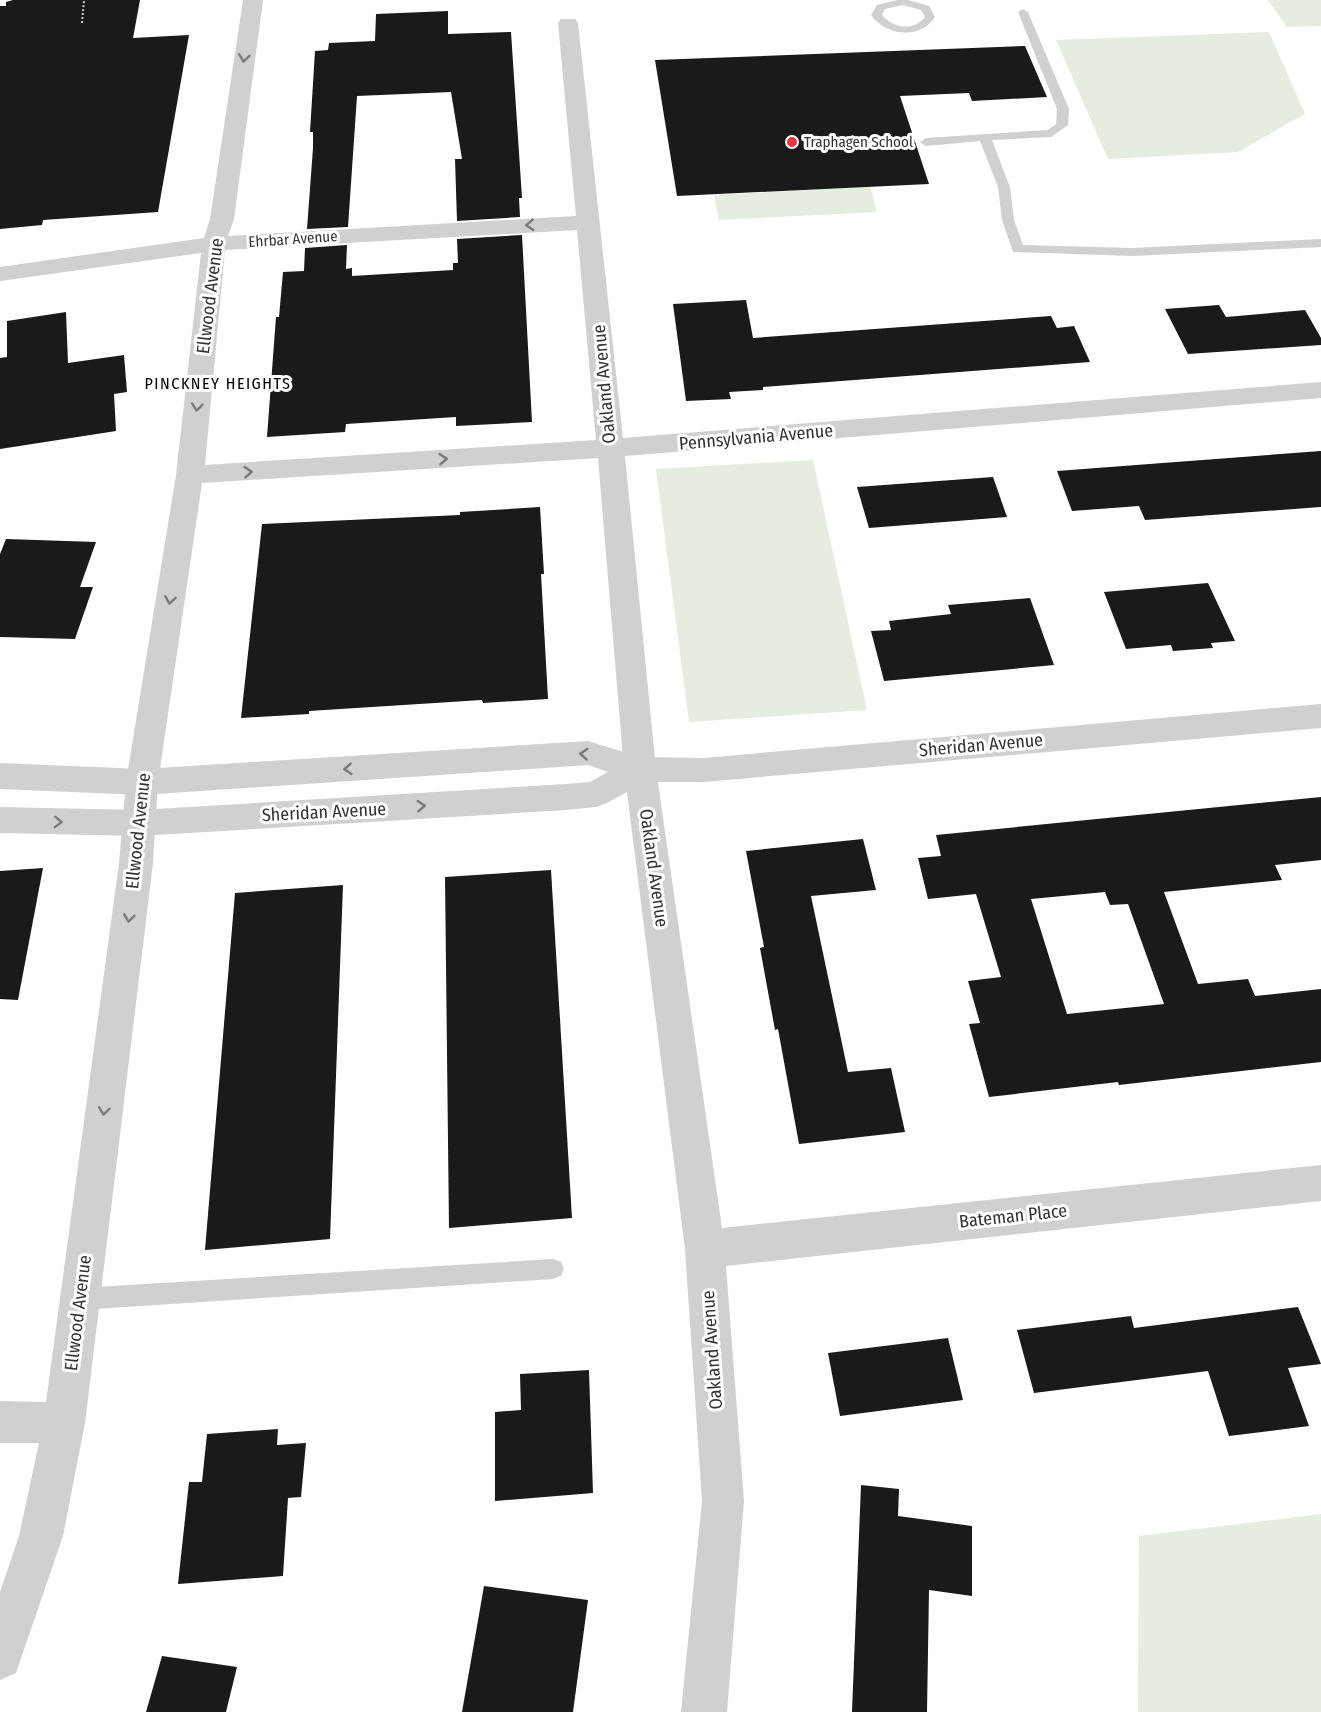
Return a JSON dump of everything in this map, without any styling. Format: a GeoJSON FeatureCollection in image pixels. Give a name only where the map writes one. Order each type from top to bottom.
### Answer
{"type":"FeatureCollection","features":[{"type":"Feature","properties":{"kind":"street","name":"Ellwood Avenue"},"geometry":{"type":"LineString","coordinates":[[0,1657],[41,1536],[64,1423],[136,863],[142,782],[190,475],[214,244],[222,219],[252,0]]}},
{"type":"Feature","properties":{"kind":"street","name":"Oakland Avenue"},"geometry":{"type":"LineString","coordinates":[[568,23],[640,769],[705,1250],[723,1501],[704,1712]]}},
{"type":"Feature","properties":{"kind":"street","name":"Ehrbar Avenue"},"geometry":{"type":"LineString","coordinates":[[0,274],[214,244],[588,222]]}},
{"type":"Feature","properties":{"kind":"street","name":"Pennsylvania Avenue"},"geometry":{"type":"LineString","coordinates":[[190,475],[610,448],[1321,390]]}},
{"type":"Feature","properties":{"kind":"street","name":"Sheridan Avenue"},"geometry":{"type":"LineString","coordinates":[[0,776],[142,782],[588,753],[640,769],[703,770],[1321,716]]}},
{"type":"Feature","properties":{"kind":"street","name":"Sheridan Avenue"},"geometry":{"type":"LineString","coordinates":[[0,820],[139,823],[596,795],[640,769]]}},
{"type":"Feature","properties":{"kind":"street","name":"Bateman Place"},"geometry":{"type":"LineString","coordinates":[[705,1250],[1321,1183]]}},
{"type":"Feature","properties":{"kind":"street"},"geometry":{"type":"LineString","coordinates":[[0,1422],[64,1423]]}},
{"type":"Feature","properties":{"kind":"lane"},"geometry":{"type":"LineString","coordinates":[[926,142],[1051,133],[1062,125],[1063,109],[1023,12]]}},
{"type":"Feature","properties":{"kind":"lane"},"geometry":{"type":"LineString","coordinates":[[985,137],[1004,187],[1008,220],[1018,249],[1133,252],[1321,243]]}},
{"type":"Feature","properties":{"kind":"lane"},"geometry":{"type":"LineString","coordinates":[[79,1299],[553,1269]]}},
{"type":"Feature","properties":{"kind":"path"},"geometry":{"type":"LineString","coordinates":[[82,23],[84,0]]}},
{"type":"Feature","properties":{"kind":"shaded area"},"geometry":{"type":"Polygon","coordinates":[[[1268,0],[1321,0],[1321,26],[1287,27],[1268,0]]]}},
{"type":"Feature","properties":{"kind":"shaded area"},"geometry":{"type":"Polygon","coordinates":[[[1269,32],[1305,114],[1238,152],[1108,159],[1056,40],[1269,32]]]}},
{"type":"Feature","properties":{"kind":"shaded area"},"geometry":{"type":"Polygon","coordinates":[[[870,187],[877,212],[719,220],[714,195],[870,187]]]}},
{"type":"Feature","properties":{"kind":"shaded area"},"geometry":{"type":"Polygon","coordinates":[[[813,460],[867,710],[689,722],[656,469],[813,460]]]}},
{"type":"Feature","properties":{"kind":"shaded area"},"geometry":{"type":"Polygon","coordinates":[[[1321,1514],[1321,1712],[1138,1712],[1139,1536],[1321,1514]]]}},
{"type":"Feature","properties":{"kind":"building"},"geometry":{"type":"Polygon","coordinates":[[[13,0],[140,0],[133,38],[189,35],[158,212],[43,220],[42,225],[0,229],[0,6],[6,6],[6,2],[13,0]]]}},
{"type":"Feature","properties":{"kind":"building"},"geometry":{"type":"Polygon","coordinates":[[[448,11],[448,34],[511,32],[522,198],[519,198],[520,217],[457,221],[455,159],[462,159],[451,92],[357,96],[348,227],[307,229],[313,148],[313,132],[310,132],[315,51],[328,50],[329,43],[375,41],[376,14],[448,11]]]}},
{"type":"Feature","properties":{"kind":"building","name":"Traphagen School"},"geometry":{"type":"Polygon","coordinates":[[[1025,46],[1047,97],[972,101],[969,93],[900,96],[929,184],[677,196],[655,60],[1025,46]]]}},
{"type":"Feature","properties":{"kind":"building"},"geometry":{"type":"Polygon","coordinates":[[[522,235],[532,422],[456,426],[456,417],[346,424],[345,432],[267,437],[276,317],[279,317],[283,272],[304,271],[305,248],[347,245],[346,269],[352,268],[352,276],[453,270],[453,263],[458,263],[457,239],[522,235]]]}},
{"type":"Feature","properties":{"kind":"building"},"geometry":{"type":"Polygon","coordinates":[[[746,300],[753,338],[1051,316],[1057,328],[1074,326],[1090,362],[763,387],[763,390],[729,392],[731,399],[686,401],[673,304],[746,300]]]}},
{"type":"Feature","properties":{"kind":"building"},"geometry":{"type":"Polygon","coordinates":[[[1219,305],[1226,317],[1305,310],[1321,338],[1321,345],[1188,354],[1165,309],[1219,305]]]}},
{"type":"Feature","properties":{"kind":"building"},"geometry":{"type":"Polygon","coordinates":[[[66,312],[68,363],[124,355],[127,392],[114,394],[116,431],[0,449],[0,358],[7,357],[7,321],[66,312]]]}},
{"type":"Feature","properties":{"kind":"building"},"geometry":{"type":"Polygon","coordinates":[[[1321,451],[1321,507],[1145,520],[1139,506],[1072,511],[1057,471],[1321,451]]]}},
{"type":"Feature","properties":{"kind":"building"},"geometry":{"type":"Polygon","coordinates":[[[993,477],[1007,517],[869,528],[857,487],[993,477]]]}},
{"type":"Feature","properties":{"kind":"building"},"geometry":{"type":"Polygon","coordinates":[[[540,507],[548,699],[483,703],[482,700],[309,711],[309,714],[241,718],[262,524],[460,515],[460,512],[540,507]]]}},
{"type":"Feature","properties":{"kind":"building"},"geometry":{"type":"Polygon","coordinates":[[[6,539],[96,542],[80,587],[93,587],[75,639],[0,637],[0,554],[6,539]]]}},
{"type":"Feature","properties":{"kind":"building"},"geometry":{"type":"Polygon","coordinates":[[[1208,583],[1235,641],[1211,643],[1213,648],[1173,651],[1171,645],[1126,649],[1104,592],[1208,583]]]}},
{"type":"Feature","properties":{"kind":"building"},"geometry":{"type":"Polygon","coordinates":[[[1030,598],[1054,665],[884,681],[871,631],[891,630],[889,621],[951,614],[948,605],[1030,598]]]}},
{"type":"Feature","properties":{"kind":"building"},"geometry":{"type":"Polygon","coordinates":[[[1321,797],[1321,860],[1275,865],[1282,880],[1164,892],[1198,984],[1248,979],[1255,996],[1321,989],[1321,1062],[989,1097],[969,1024],[980,1023],[968,981],[1001,977],[976,894],[928,899],[918,858],[941,856],[936,835],[1321,797]],[[1105,892],[1031,899],[1067,1014],[1164,1004],[1128,904],[1110,905],[1105,892]]]}},
{"type":"Feature","properties":{"kind":"building"},"geometry":{"type":"Polygon","coordinates":[[[863,839],[876,890],[811,896],[848,1072],[891,1068],[905,1132],[799,1144],[778,1029],[775,1030],[760,948],[764,947],[746,851],[863,839]]]}},
{"type":"Feature","properties":{"kind":"building"},"geometry":{"type":"Polygon","coordinates":[[[43,868],[18,1000],[0,999],[0,871],[43,868]]]}},
{"type":"Feature","properties":{"kind":"building"},"geometry":{"type":"Polygon","coordinates":[[[551,870],[572,1218],[449,1228],[445,877],[551,870]]]}},
{"type":"Feature","properties":{"kind":"building"},"geometry":{"type":"Polygon","coordinates":[[[343,885],[330,1239],[205,1250],[235,893],[343,885]]]}},
{"type":"Feature","properties":{"kind":"building"},"geometry":{"type":"Polygon","coordinates":[[[1298,1307],[1321,1364],[1288,1368],[1309,1426],[1229,1436],[1208,1371],[1034,1393],[1017,1330],[1131,1316],[1134,1328],[1298,1307]]]}},
{"type":"Feature","properties":{"kind":"building"},"geometry":{"type":"Polygon","coordinates":[[[948,1338],[963,1400],[840,1416],[828,1353],[948,1338]]]}},
{"type":"Feature","properties":{"kind":"building"},"geometry":{"type":"Polygon","coordinates":[[[589,1370],[593,1493],[495,1501],[495,1412],[521,1410],[520,1374],[589,1370]]]}},
{"type":"Feature","properties":{"kind":"building"},"geometry":{"type":"Polygon","coordinates":[[[278,1429],[277,1445],[306,1443],[301,1497],[288,1498],[283,1576],[178,1584],[189,1482],[202,1482],[207,1434],[278,1429]]]}},
{"type":"Feature","properties":{"kind":"building"},"geometry":{"type":"Polygon","coordinates":[[[861,1485],[899,1489],[898,1516],[972,1526],[972,1596],[929,1590],[927,1712],[852,1712],[861,1485]]]}},
{"type":"Feature","properties":{"kind":"building"},"geometry":{"type":"Polygon","coordinates":[[[484,1586],[588,1600],[573,1712],[462,1712],[484,1586]]]}},
{"type":"Feature","properties":{"kind":"building"},"geometry":{"type":"Polygon","coordinates":[[[162,1656],[237,1667],[226,1712],[146,1712],[162,1656]]]}},
{"type":"Feature","properties":{"kind":"place","name":"Traphagen School"},"geometry":{"type":"Point","coordinates":[792,142]}},
{"type":"Feature","properties":{"kind":"district","name":"PINCKNEY HEIGHTS"},"geometry":{"type":"Point","coordinates":[218,383]}}]}
